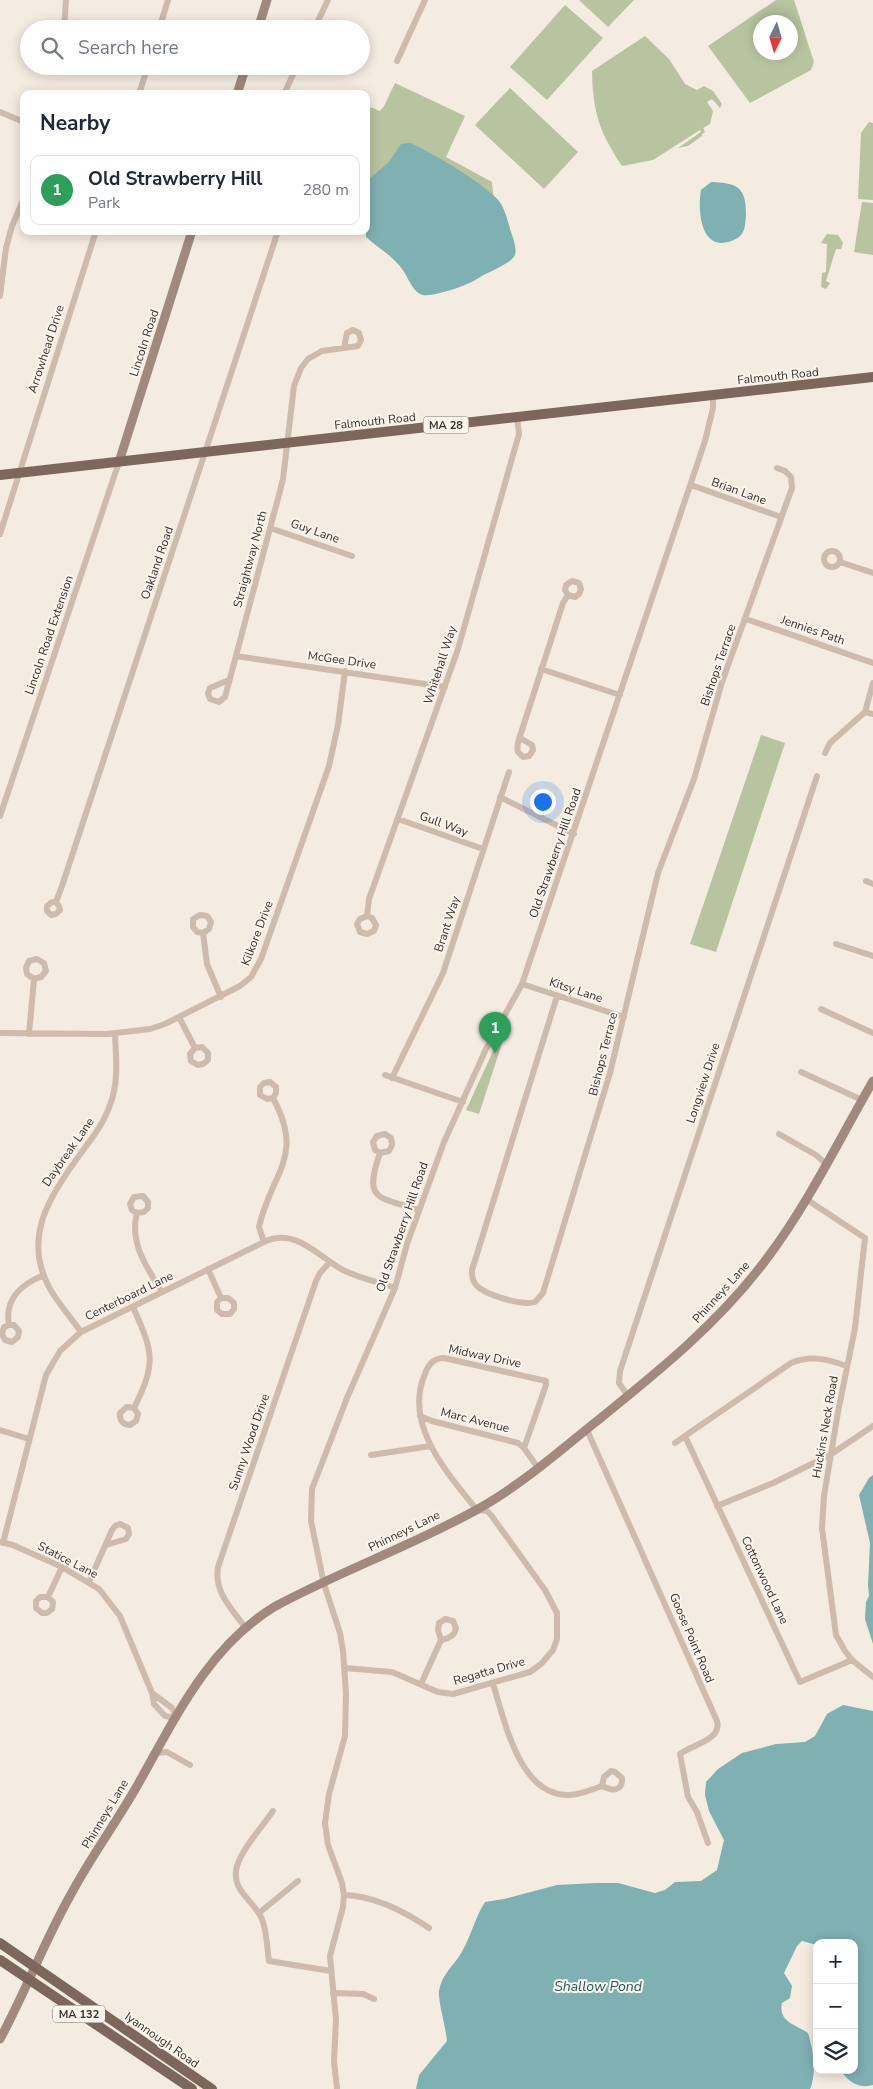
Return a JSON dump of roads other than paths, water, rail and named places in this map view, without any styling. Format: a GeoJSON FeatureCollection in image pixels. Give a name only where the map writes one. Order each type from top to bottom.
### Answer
{"type":"FeatureCollection","features":[{"type":"Feature","properties":{"kind":"main road"},"geometry":{"type":"LineString","coordinates":[[261,20],[267,0]]}},
{"type":"Feature","properties":{"kind":"main road"},"geometry":{"type":"LineString","coordinates":[[238,90],[243,75]]}},
{"type":"Feature","properties":{"kind":"main road","name":"Lincoln Road"},"geometry":{"type":"LineString","coordinates":[[119,462],[191,235]]}},
{"type":"Feature","properties":{"kind":"main road","name":"Falmouth Road"},"geometry":{"type":"LineString","coordinates":[[0,476],[873,377]]}},
{"type":"Feature","properties":{"kind":"main road","name":"Phinneys Lane"},"geometry":{"type":"LineString","coordinates":[[0,2040],[70,1894],[214,1659],[245,1628],[274,1607],[477,1510],[538,1468],[669,1364],[732,1302],[774,1250],[806,1199],[873,1081]]}},
{"type":"Feature","properties":{"kind":"main road","name":"Iyannough Road"},"geometry":{"type":"LineString","coordinates":[[0,1943],[212,2089]]}},
{"type":"Feature","properties":{"kind":"main road","name":"Iyannough Road"},"geometry":{"type":"LineString","coordinates":[[0,1960],[192,2089]]}},
{"type":"Feature","properties":{"kind":"street"},"geometry":{"type":"LineString","coordinates":[[65,20],[66,0]]}},
{"type":"Feature","properties":{"kind":"street"},"geometry":{"type":"LineString","coordinates":[[162,20],[168,0]]}},
{"type":"Feature","properties":{"kind":"street"},"geometry":{"type":"LineString","coordinates":[[318,20],[328,0]]}},
{"type":"Feature","properties":{"kind":"street"},"geometry":{"type":"LineString","coordinates":[[397,61],[425,0]]}},
{"type":"Feature","properties":{"kind":"street"},"geometry":{"type":"LineString","coordinates":[[140,90],[145,75]]}},
{"type":"Feature","properties":{"kind":"street"},"geometry":{"type":"LineString","coordinates":[[286,90],[292,75]]}},
{"type":"Feature","properties":{"kind":"street"},"geometry":{"type":"LineString","coordinates":[[0,112],[20,120]]}},
{"type":"Feature","properties":{"kind":"street"},"geometry":{"type":"LineString","coordinates":[[0,296],[8,239],[20,208]]}},
{"type":"Feature","properties":{"kind":"street","name":"Arrowhead Drive"},"geometry":{"type":"LineString","coordinates":[[0,534],[95,235]]}},
{"type":"Feature","properties":{"kind":"street","name":"Oakland Road"},"geometry":{"type":"LineString","coordinates":[[56,902],[277,235]]}},
{"type":"Feature","properties":{"kind":"street","name":"Straightway North"},"geometry":{"type":"LineString","coordinates":[[229,680],[283,478],[294,386],[301,368],[317,352],[344,348]]}},
{"type":"Feature","properties":{"kind":"street","name":"Old Strawberry Hill Road"},"geometry":{"type":"LineString","coordinates":[[337,2089],[331,1948],[341,1914],[344,1895],[342,1883],[328,1845],[325,1823],[329,1794],[346,1728],[345,1668],[340,1633],[324,1584],[311,1521],[312,1488],[347,1398],[395,1288],[419,1210],[441,1149],[486,1049],[522,984],[690,485],[713,408],[713,395]]}},
{"type":"Feature","properties":{"kind":"street","name":"Whitehall Way"},"geometry":{"type":"LineString","coordinates":[[367,916],[369,899],[445,687],[464,628],[519,434],[517,418]]}},
{"type":"Feature","properties":{"kind":"street","name":"Lincoln Road Extension"},"geometry":{"type":"LineString","coordinates":[[0,816],[119,462]]}},
{"type":"Feature","properties":{"kind":"street","name":"Bishops Terrace"},"geometry":{"type":"LineString","coordinates":[[557,996],[472,1270],[472,1278],[481,1289],[516,1302],[532,1303],[541,1296],[602,1102],[658,873],[692,784],[715,704],[793,484],[790,474],[778,468]]}},
{"type":"Feature","properties":{"kind":"street","name":"Brian Lane"},"geometry":{"type":"LineString","coordinates":[[690,485],[781,517]]}},
{"type":"Feature","properties":{"kind":"street","name":"Guy Lane"},"geometry":{"type":"LineString","coordinates":[[270,528],[352,556]]}},
{"type":"Feature","properties":{"kind":"street"},"geometry":{"type":"LineString","coordinates":[[840,562],[873,573]]}},
{"type":"Feature","properties":{"kind":"street"},"geometry":{"type":"LineString","coordinates":[[520,738],[563,603],[568,595]]}},
{"type":"Feature","properties":{"kind":"street","name":"Jennies Path"},"geometry":{"type":"LineString","coordinates":[[746,618],[873,663]]}},
{"type":"Feature","properties":{"kind":"street","name":"McGee Drive"},"geometry":{"type":"LineString","coordinates":[[236,656],[445,687]]}},
{"type":"Feature","properties":{"kind":"street"},"geometry":{"type":"LineString","coordinates":[[542,669],[620,695]]}},
{"type":"Feature","properties":{"kind":"street","name":"Kilkore Drive"},"geometry":{"type":"LineString","coordinates":[[0,1033],[115,1034],[150,1029],[221,997],[246,982],[255,972],[262,959],[329,766],[338,725],[345,672]]}},
{"type":"Feature","properties":{"kind":"street"},"geometry":{"type":"LineString","coordinates":[[825,753],[830,743],[865,712],[873,683]]}},
{"type":"Feature","properties":{"kind":"street"},"geometry":{"type":"LineString","coordinates":[[865,712],[873,714]]}},
{"type":"Feature","properties":{"kind":"street","name":"Brant Way"},"geometry":{"type":"LineString","coordinates":[[462,1102],[389,1076],[443,973],[508,772]]}},
{"type":"Feature","properties":{"kind":"street","name":"Longview Drive"},"geometry":{"type":"LineString","coordinates":[[628,1396],[619,1384],[620,1371],[817,776]]}},
{"type":"Feature","properties":{"kind":"street"},"geometry":{"type":"LineString","coordinates":[[500,797],[574,834]]}},
{"type":"Feature","properties":{"kind":"street","name":"Gull Way"},"geometry":{"type":"LineString","coordinates":[[398,819],[483,849]]}},
{"type":"Feature","properties":{"kind":"street"},"geometry":{"type":"LineString","coordinates":[[866,881],[873,884]]}},
{"type":"Feature","properties":{"kind":"street"},"geometry":{"type":"LineString","coordinates":[[203,933],[207,964],[221,997]]}},
{"type":"Feature","properties":{"kind":"street"},"geometry":{"type":"LineString","coordinates":[[836,944],[873,956]]}},
{"type":"Feature","properties":{"kind":"street"},"geometry":{"type":"LineString","coordinates":[[29,1034],[34,979]]}},
{"type":"Feature","properties":{"kind":"street","name":"Kitsy Lane"},"geometry":{"type":"LineString","coordinates":[[522,984],[624,1017]]}},
{"type":"Feature","properties":{"kind":"street"},"geometry":{"type":"LineString","coordinates":[[821,1009],[873,1033]]}},
{"type":"Feature","properties":{"kind":"street"},"geometry":{"type":"LineString","coordinates":[[180,1017],[195,1048]]}},
{"type":"Feature","properties":{"kind":"street","name":"Daybreak Lane"},"geometry":{"type":"LineString","coordinates":[[81,1332],[55,1297],[44,1275],[40,1261],[39,1239],[44,1214],[54,1191],[99,1128],[110,1106],[116,1073],[115,1034]]}},
{"type":"Feature","properties":{"kind":"street"},"geometry":{"type":"LineString","coordinates":[[800,1072],[862,1100]]}},
{"type":"Feature","properties":{"kind":"street"},"geometry":{"type":"LineString","coordinates":[[264,1242],[260,1232],[261,1219],[280,1174],[286,1149],[283,1122],[273,1098]]}},
{"type":"Feature","properties":{"kind":"street"},"geometry":{"type":"LineString","coordinates":[[779,1134],[816,1155],[826,1164]]}},
{"type":"Feature","properties":{"kind":"street"},"geometry":{"type":"LineString","coordinates":[[380,1152],[372,1180],[374,1191],[382,1198],[419,1210]]}},
{"type":"Feature","properties":{"kind":"street"},"geometry":{"type":"LineString","coordinates":[[806,1199],[873,1243]]}},
{"type":"Feature","properties":{"kind":"street"},"geometry":{"type":"LineString","coordinates":[[137,1213],[134,1228],[138,1250],[143,1262],[162,1292]]}},
{"type":"Feature","properties":{"kind":"street","name":"Centerboard Lane"},"geometry":{"type":"LineString","coordinates":[[1,1543],[46,1375],[60,1351],[81,1332],[264,1242],[276,1238],[297,1240],[330,1262],[353,1274],[395,1288]]}},
{"type":"Feature","properties":{"kind":"street","name":"Huckins Neck Road"},"geometry":{"type":"LineString","coordinates":[[866,1238],[857,1317],[830,1455],[822,1516],[823,1539],[834,1625],[841,1644],[852,1660],[873,1677]]}},
{"type":"Feature","properties":{"kind":"street","name":"Sunny Wood Drive"},"geometry":{"type":"LineString","coordinates":[[245,1628],[219,1589],[216,1580],[218,1567],[316,1281],[320,1273],[330,1262]]}},
{"type":"Feature","properties":{"kind":"street"},"geometry":{"type":"LineString","coordinates":[[208,1270],[221,1298]]}},
{"type":"Feature","properties":{"kind":"street"},"geometry":{"type":"LineString","coordinates":[[8,1324],[8,1309],[15,1294],[28,1282],[44,1275]]}},
{"type":"Feature","properties":{"kind":"street"},"geometry":{"type":"LineString","coordinates":[[133,1306],[146,1336],[151,1358],[147,1380],[134,1408]]}},
{"type":"Feature","properties":{"kind":"street","name":"Midway Drive"},"geometry":{"type":"LineString","coordinates":[[477,1510],[441,1463],[431,1446],[420,1416],[418,1402],[422,1381],[431,1363],[440,1358],[456,1360],[546,1381],[524,1448]]}},
{"type":"Feature","properties":{"kind":"street"},"geometry":{"type":"LineString","coordinates":[[675,1443],[791,1364],[803,1359],[817,1358],[847,1366]]}},
{"type":"Feature","properties":{"kind":"street","name":"Marc Avenue"},"geometry":{"type":"LineString","coordinates":[[420,1416],[432,1421],[518,1443],[524,1448]]}},
{"type":"Feature","properties":{"kind":"street"},"geometry":{"type":"LineString","coordinates":[[717,1506],[773,1483],[830,1455],[873,1426]]}},
{"type":"Feature","properties":{"kind":"street"},"geometry":{"type":"LineString","coordinates":[[0,1430],[29,1439]]}},
{"type":"Feature","properties":{"kind":"street","name":"Goose Point Road"},"geometry":{"type":"LineString","coordinates":[[587,1430],[717,1721],[718,1729],[713,1737],[690,1747],[680,1754],[688,1796],[697,1812],[708,1843]]}},
{"type":"Feature","properties":{"kind":"street","name":"Cottonwood Lane"},"geometry":{"type":"LineString","coordinates":[[685,1436],[800,1682],[852,1660]]}},
{"type":"Feature","properties":{"kind":"street"},"geometry":{"type":"LineString","coordinates":[[371,1455],[431,1446]]}},
{"type":"Feature","properties":{"kind":"street"},"geometry":{"type":"LineString","coordinates":[[524,1448],[538,1468]]}},
{"type":"Feature","properties":{"kind":"street","name":"Regatta Drive"},"geometry":{"type":"LineString","coordinates":[[345,1668],[392,1672],[438,1692],[453,1694],[530,1672],[541,1664],[553,1650],[557,1639],[558,1622],[554,1603],[491,1515],[487,1511],[477,1510]]}},
{"type":"Feature","properties":{"kind":"street","name":"Statice Lane"},"geometry":{"type":"LineString","coordinates":[[1,1543],[13,1545],[62,1567],[89,1582],[107,1597],[120,1616],[152,1693],[154,1704],[163,1714],[171,1718],[177,1718]]}},
{"type":"Feature","properties":{"kind":"street"},"geometry":{"type":"LineString","coordinates":[[89,1582],[106,1545]]}},
{"type":"Feature","properties":{"kind":"street"},"geometry":{"type":"LineString","coordinates":[[48,1597],[62,1567]]}},
{"type":"Feature","properties":{"kind":"street"},"geometry":{"type":"LineString","coordinates":[[421,1684],[441,1640]]}},
{"type":"Feature","properties":{"kind":"street"},"geometry":{"type":"LineString","coordinates":[[493,1684],[522,1765],[536,1782],[549,1791],[564,1795],[580,1794],[602,1786]]}},
{"type":"Feature","properties":{"kind":"street"},"geometry":{"type":"LineString","coordinates":[[152,1693],[174,1709],[177,1718]]}},
{"type":"Feature","properties":{"kind":"street"},"geometry":{"type":"LineString","coordinates":[[155,1754],[167,1752],[190,1765]]}},
{"type":"Feature","properties":{"kind":"street"},"geometry":{"type":"LineString","coordinates":[[272,1811],[241,1856],[236,1872],[240,1890],[259,1913],[264,1925],[269,1961],[331,1971]]}},
{"type":"Feature","properties":{"kind":"street"},"geometry":{"type":"LineString","coordinates":[[259,1913],[298,1881]]}},
{"type":"Feature","properties":{"kind":"street"},"geometry":{"type":"LineString","coordinates":[[344,1895],[358,1895],[386,1904],[429,1928]]}},
{"type":"Feature","properties":{"kind":"street"},"geometry":{"type":"LineString","coordinates":[[333,1993],[363,1994],[374,1998]]}},
{"type":"Feature","properties":{"kind":"water"},"geometry":{"type":"Polygon","coordinates":[[[410,143],[430,153],[483,187],[499,201],[505,212],[514,243],[515,255],[512,259],[473,281],[451,290],[423,295],[413,288],[402,269],[394,260],[366,237],[366,235],[370,235],[370,178],[389,162],[401,144],[410,143]]]}},
{"type":"Feature","properties":{"kind":"water"},"geometry":{"type":"Polygon","coordinates":[[[711,182],[734,185],[739,188],[744,198],[746,215],[744,229],[740,236],[731,241],[722,243],[714,241],[704,230],[700,214],[701,190],[711,182]]]}},
{"type":"Feature","properties":{"kind":"water"},"geometry":{"type":"Polygon","coordinates":[[[873,1475],[873,1644],[865,1619],[866,1602],[869,1596],[870,1543],[859,1495],[869,1478],[873,1475]]]}},
{"type":"Feature","properties":{"kind":"water","name":"Shallow Pond"},"geometry":{"type":"Polygon","coordinates":[[[843,1705],[873,1711],[873,2085],[863,2086],[854,2084],[844,2074],[858,2074],[858,1939],[813,1939],[813,1944],[802,1941],[797,1946],[784,1973],[792,1986],[790,1998],[782,2003],[781,2009],[789,2022],[808,2033],[813,2056],[813,2076],[810,2089],[416,2089],[419,2075],[447,2041],[439,1995],[442,1981],[462,1951],[485,1902],[557,1885],[618,1883],[655,1893],[665,1890],[675,1882],[701,1881],[717,1870],[724,1840],[709,1811],[705,1795],[706,1782],[718,1769],[742,1753],[776,1744],[805,1742],[815,1736],[827,1714],[843,1705]]]}},
{"type":"Feature","properties":{"kind":"place","name":"Old Strawberry Hill"},"geometry":{"type":"Point","coordinates":[495,1053]}}]}
